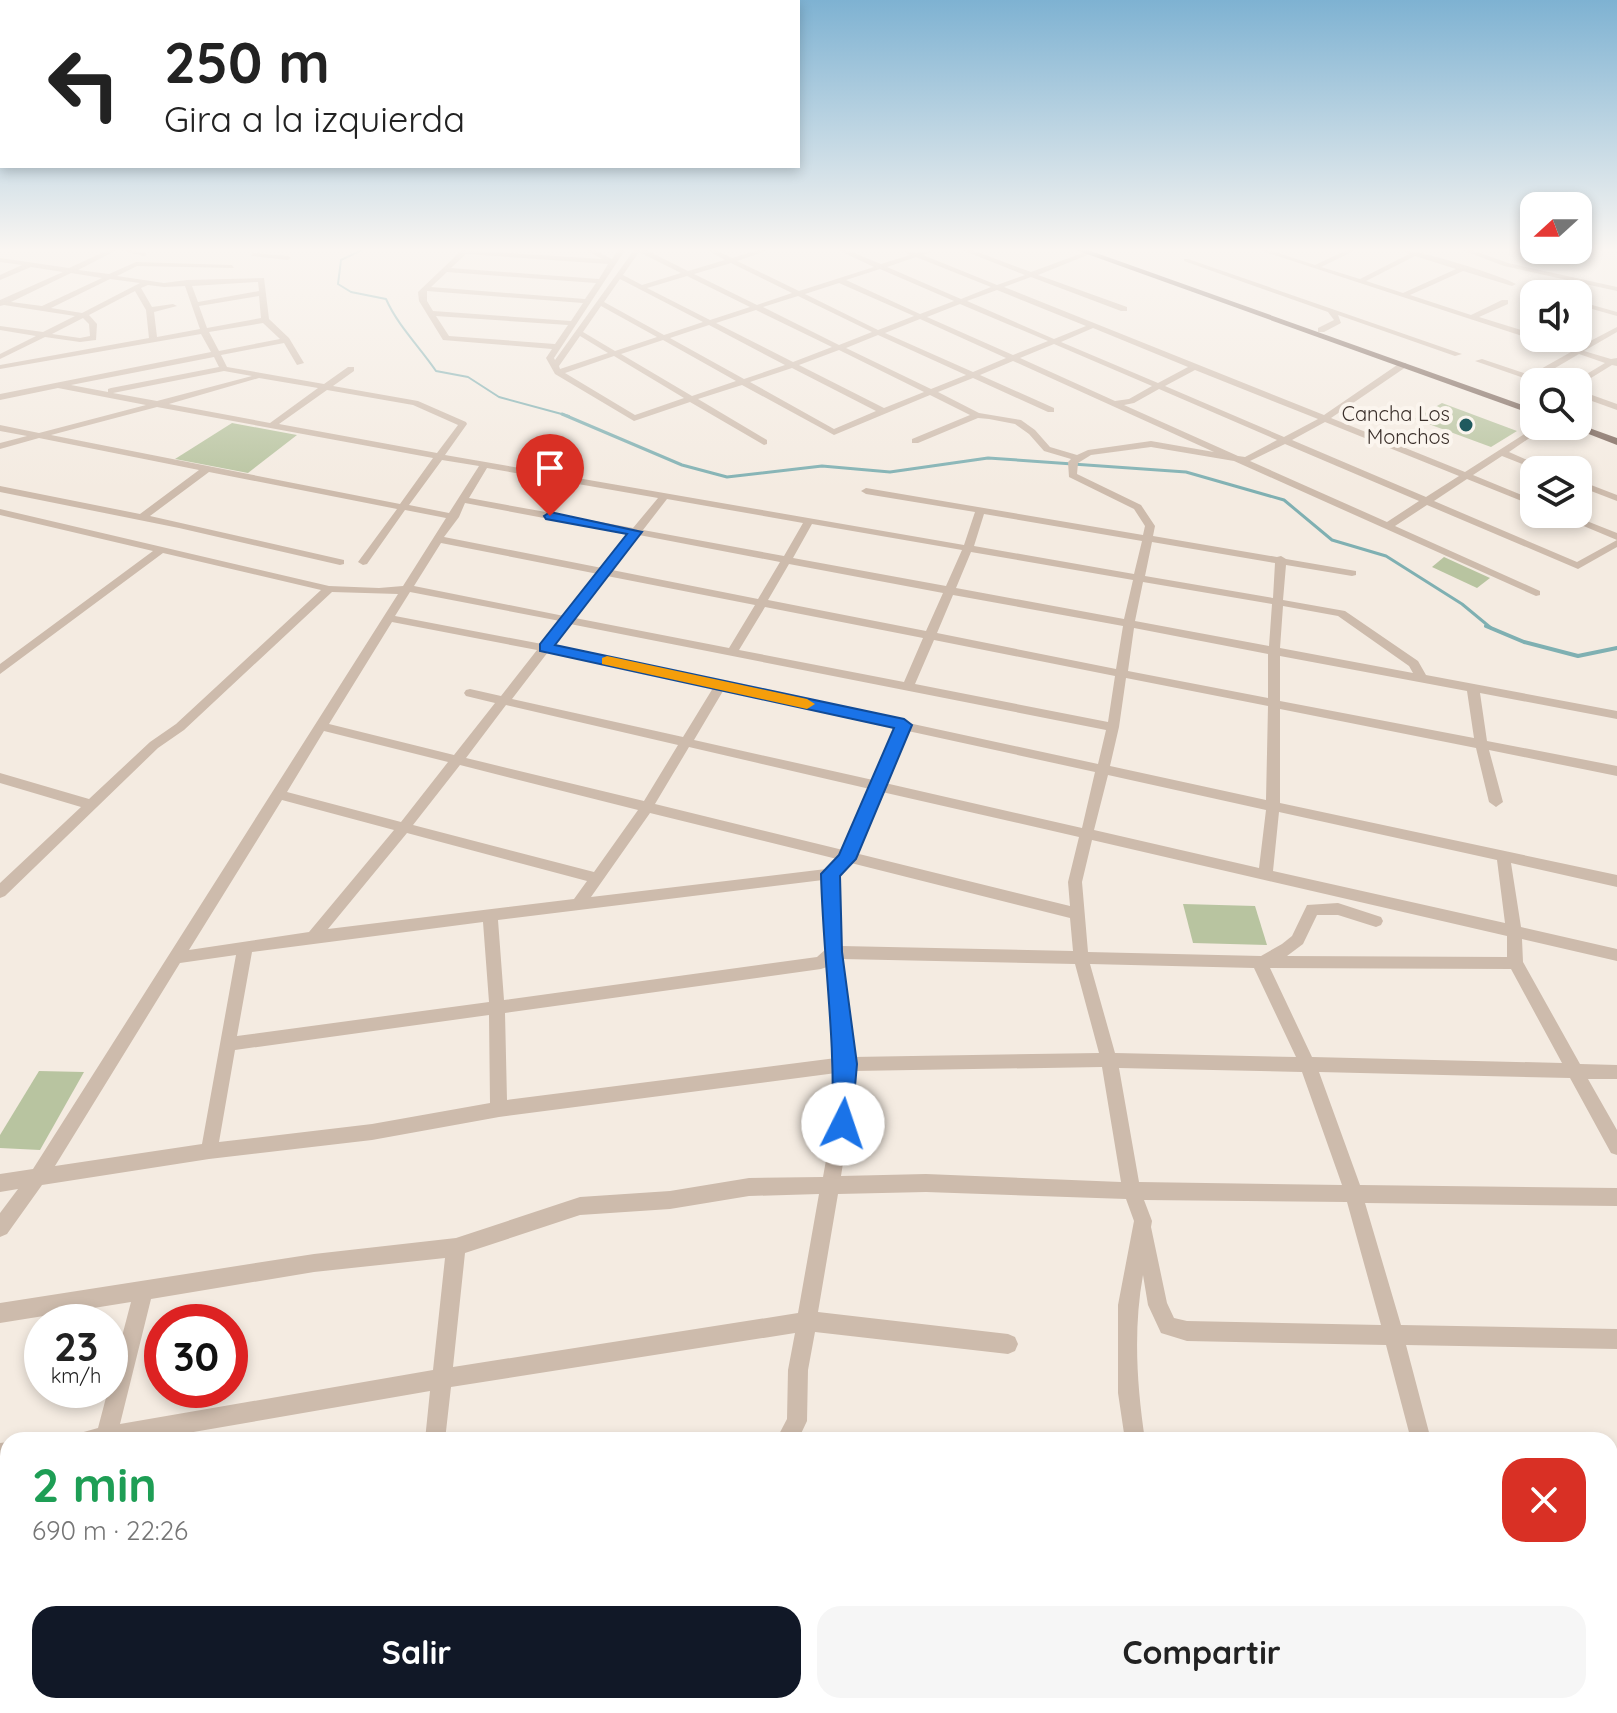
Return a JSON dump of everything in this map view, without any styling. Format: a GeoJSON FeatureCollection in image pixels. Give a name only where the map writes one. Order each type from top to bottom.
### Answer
{"type":"FeatureCollection","features":[{"type":"Feature","properties":{"kind":"main road"},"geometry":{"type":"LineString","coordinates":[[1306,330],[1520,407]]}},
{"type":"Feature","properties":{"kind":"main road"},"geometry":{"type":"LineString","coordinates":[[1321,330],[1520,400]]}},
{"type":"Feature","properties":{"kind":"main road"},"geometry":{"type":"LineString","coordinates":[[1592,426],[1617,435]]}},
{"type":"Feature","properties":{"kind":"main road"},"geometry":{"type":"LineString","coordinates":[[1592,433],[1617,442]]}},
{"type":"Feature","properties":{"kind":"street"},"geometry":{"type":"LineString","coordinates":[[12,330],[93,338],[94,330]]}},
{"type":"Feature","properties":{"kind":"street"},"geometry":{"type":"LineString","coordinates":[[0,357],[53,330]]}},
{"type":"Feature","properties":{"kind":"street"},"geometry":{"type":"LineString","coordinates":[[152,330],[153,340]]}},
{"type":"Feature","properties":{"kind":"street"},"geometry":{"type":"LineString","coordinates":[[0,367],[210,330]]}},
{"type":"Feature","properties":{"kind":"street"},"geometry":{"type":"LineString","coordinates":[[275,330],[286,340],[300,363]]}},
{"type":"Feature","properties":{"kind":"street"},"geometry":{"type":"LineString","coordinates":[[441,330],[446,338],[557,347]]}},
{"type":"Feature","properties":{"kind":"street"},"geometry":{"type":"LineString","coordinates":[[554,365],[557,347],[568,330]]}},
{"type":"Feature","properties":{"kind":"street"},"geometry":{"type":"LineString","coordinates":[[554,365],[582,330]]}},
{"type":"Feature","properties":{"kind":"street"},"geometry":{"type":"LineString","coordinates":[[652,330],[834,432],[1082,330]]}},
{"type":"Feature","properties":{"kind":"street"},"geometry":{"type":"LineString","coordinates":[[554,365],[616,353],[687,330]]}},
{"type":"Feature","properties":{"kind":"street"},"geometry":{"type":"LineString","coordinates":[[728,330],[882,411]]}},
{"type":"Feature","properties":{"kind":"street"},"geometry":{"type":"LineString","coordinates":[[798,330],[977,415],[1015,420],[1040,435],[1047,449],[1076,458],[1105,450],[1151,444],[1246,460],[1323,420],[1403,365]]}},
{"type":"Feature","properties":{"kind":"street"},"geometry":{"type":"LineString","coordinates":[[873,330],[1051,410]]}},
{"type":"Feature","properties":{"kind":"street"},"geometry":{"type":"LineString","coordinates":[[554,365],[634,418],[795,364],[883,330]]}},
{"type":"Feature","properties":{"kind":"street"},"geometry":{"type":"LineString","coordinates":[[949,330],[1112,404],[1130,408],[1536,593]]}},
{"type":"Feature","properties":{"kind":"street"},"geometry":{"type":"LineString","coordinates":[[1023,330],[1428,499],[1578,566],[1617,540]]}},
{"type":"Feature","properties":{"kind":"street"},"geometry":{"type":"LineString","coordinates":[[1101,330],[1520,497]]}},
{"type":"Feature","properties":{"kind":"street"},"geometry":{"type":"LineString","coordinates":[[1389,330],[1458,354]]}},
{"type":"Feature","properties":{"kind":"street"},"geometry":{"type":"LineString","coordinates":[[1592,343],[1615,330]]}},
{"type":"Feature","properties":{"kind":"street"},"geometry":{"type":"LineString","coordinates":[[204,331],[224,369]]}},
{"type":"Feature","properties":{"kind":"street"},"geometry":{"type":"LineString","coordinates":[[580,333],[764,442]]}},
{"type":"Feature","properties":{"kind":"street"},"geometry":{"type":"LineString","coordinates":[[0,397],[286,340]]}},
{"type":"Feature","properties":{"kind":"street"},"geometry":{"type":"LineString","coordinates":[[0,350],[47,359]]}},
{"type":"Feature","properties":{"kind":"street"},"geometry":{"type":"LineString","coordinates":[[1548,368],[1575,352]]}},
{"type":"Feature","properties":{"kind":"street"},"geometry":{"type":"LineString","coordinates":[[1580,352],[1615,362]]}},
{"type":"Feature","properties":{"kind":"street"},"geometry":{"type":"LineString","coordinates":[[1479,361],[1520,374]]}},
{"type":"Feature","properties":{"kind":"street"},"geometry":{"type":"LineString","coordinates":[[1592,375],[1615,362]]}},
{"type":"Feature","properties":{"kind":"street"},"geometry":{"type":"LineString","coordinates":[[1112,404],[1131,401],[1192,368]]}},
{"type":"Feature","properties":{"kind":"street"},"geometry":{"type":"LineString","coordinates":[[104,393],[224,369],[415,403],[463,424],[363,562]]}},
{"type":"Feature","properties":{"kind":"street"},"geometry":{"type":"LineString","coordinates":[[271,426],[351,369]]}},
{"type":"Feature","properties":{"kind":"street"},"geometry":{"type":"LineString","coordinates":[[0,446],[258,377]]}},
{"type":"Feature","properties":{"kind":"street"},"geometry":{"type":"LineString","coordinates":[[60,386],[441,457],[1341,613],[1414,664],[1421,678]]}},
{"type":"Feature","properties":{"kind":"street"},"geometry":{"type":"LineString","coordinates":[[1592,398],[1617,407]]}},
{"type":"Feature","properties":{"kind":"street"},"geometry":{"type":"LineString","coordinates":[[915,441],[977,415]]}},
{"type":"Feature","properties":{"kind":"street"},"geometry":{"type":"LineString","coordinates":[[0,428],[454,517]]}},
{"type":"Feature","properties":{"kind":"street"},"geometry":{"type":"LineString","coordinates":[[1389,525],[1520,440]]}},
{"type":"Feature","properties":{"kind":"street"},"geometry":{"type":"LineString","coordinates":[[1500,452],[1520,460]]}},
{"type":"Feature","properties":{"kind":"street"},"geometry":{"type":"LineString","coordinates":[[1076,458],[1072,475],[1138,507],[1150,526],[1129,624],[1113,727],[1075,882],[1081,958],[1109,1060],[1132,1191],[1143,1221],[1158,1305],[1168,1326],[1218,1332],[1617,1339]]}},
{"type":"Feature","properties":{"kind":"street"},"geometry":{"type":"LineString","coordinates":[[0,1228],[39,1175],[281,795],[320,726],[485,464]]}},
{"type":"Feature","properties":{"kind":"street"},"geometry":{"type":"LineString","coordinates":[[141,518],[205,470]]}},
{"type":"Feature","properties":{"kind":"street"},"geometry":{"type":"LineString","coordinates":[[1592,488],[1617,498]]}},
{"type":"Feature","properties":{"kind":"street"},"geometry":{"type":"LineString","coordinates":[[0,489],[340,562]]}},
{"type":"Feature","properties":{"kind":"street"},"geometry":{"type":"LineString","coordinates":[[866,491],[1352,573]]}},
{"type":"Feature","properties":{"kind":"street"},"geometry":{"type":"LineString","coordinates":[[313,937],[405,826],[665,495]]}},
{"type":"Feature","properties":{"kind":"street"},"geometry":{"type":"LineString","coordinates":[[465,500],[1617,715]]}},
{"type":"Feature","properties":{"kind":"street"},"geometry":{"type":"LineString","coordinates":[[908,686],[968,548],[981,509]]}},
{"type":"Feature","properties":{"kind":"street"},"geometry":{"type":"LineString","coordinates":[[0,512],[329,589],[354,587],[395,592],[407,588],[1113,727]]}},
{"type":"Feature","properties":{"kind":"street"},"geometry":{"type":"LineString","coordinates":[[733,651],[790,560],[810,520]]}},
{"type":"Feature","properties":{"kind":"street"},"geometry":{"type":"LineString","coordinates":[[1591,528],[1617,540]]}},
{"type":"Feature","properties":{"kind":"street"},"geometry":{"type":"LineString","coordinates":[[438,539],[601,574],[1617,771]]}},
{"type":"Feature","properties":{"kind":"street"},"geometry":{"type":"LineString","coordinates":[[0,670],[161,550]]}},
{"type":"Feature","properties":{"kind":"street"},"geometry":{"type":"LineString","coordinates":[[1265,876],[1273,806],[1272,703],[1281,559]]}},
{"type":"Feature","properties":{"kind":"street"},"geometry":{"type":"LineString","coordinates":[[0,892],[329,589]]}},
{"type":"Feature","properties":{"kind":"street"},"geometry":{"type":"LineString","coordinates":[[387,618],[545,648],[1617,881]]}},
{"type":"Feature","properties":{"kind":"street"},"geometry":{"type":"LineString","coordinates":[[578,905],[647,807],[720,686]]}},
{"type":"Feature","properties":{"kind":"street"},"geometry":{"type":"LineString","coordinates":[[1473,688],[1481,744],[1496,802]]}},
{"type":"Feature","properties":{"kind":"street"},"geometry":{"type":"LineString","coordinates":[[470,693],[1617,955]]}},
{"type":"Feature","properties":{"kind":"street"},"geometry":{"type":"LineString","coordinates":[[175,958],[313,937],[830,874],[846,859],[904,725]]}},
{"type":"Feature","properties":{"kind":"street"},"geometry":{"type":"LineString","coordinates":[[320,726],[846,859],[1078,914]]}},
{"type":"Feature","properties":{"kind":"street"},"geometry":{"type":"LineString","coordinates":[[0,778],[92,805]]}},
{"type":"Feature","properties":{"kind":"street"},"geometry":{"type":"LineString","coordinates":[[281,795],[596,878]]}},
{"type":"Feature","properties":{"kind":"street"},"geometry":{"type":"LineString","coordinates":[[1503,856],[1515,963],[1578,1071],[1617,1147]]}},
{"type":"Feature","properties":{"kind":"street"},"geometry":{"type":"LineString","coordinates":[[791,1432],[797,1421],[798,1370],[843,1124],[846,1064],[833,952],[830,874]]}},
{"type":"Feature","properties":{"kind":"street"},"geometry":{"type":"LineString","coordinates":[[1259,962],[1290,949],[1303,938],[1312,909],[1338,909],[1376,921]]}},
{"type":"Feature","properties":{"kind":"street"},"geometry":{"type":"LineString","coordinates":[[490,915],[497,1008],[499,1109]]}},
{"type":"Feature","properties":{"kind":"street"},"geometry":{"type":"LineString","coordinates":[[209,1151],[245,947]]}},
{"type":"Feature","properties":{"kind":"street"},"geometry":{"type":"LineString","coordinates":[[230,1044],[821,963],[833,952],[1259,962],[1515,963]]}},
{"type":"Feature","properties":{"kind":"street"},"geometry":{"type":"LineString","coordinates":[[1259,962],[1311,1066],[1353,1193],[1419,1432]]}},
{"type":"Feature","properties":{"kind":"street"},"geometry":{"type":"LineString","coordinates":[[0,1183],[209,1151],[372,1132],[499,1109],[846,1064],[1109,1060],[1617,1072]]}},
{"type":"Feature","properties":{"kind":"street"},"geometry":{"type":"LineString","coordinates":[[0,1313],[314,1263],[456,1247],[580,1206],[670,1200],[749,1187],[926,1183],[1132,1191],[1617,1197]]}},
{"type":"Feature","properties":{"kind":"street"},"geometry":{"type":"LineString","coordinates":[[1134,1432],[1128,1393],[1128,1305],[1143,1221]]}},
{"type":"Feature","properties":{"kind":"street"},"geometry":{"type":"LineString","coordinates":[[436,1432],[456,1247]]}},
{"type":"Feature","properties":{"kind":"street"},"geometry":{"type":"LineString","coordinates":[[98,1432],[144,1289]]}},
{"type":"Feature","properties":{"kind":"street"},"geometry":{"type":"LineString","coordinates":[[131,1432],[808,1321],[1008,1344]]}},
{"type":"Feature","properties":{"kind":"green space","name":"Cancha Los Monchos"},"geometry":{"type":"Polygon","coordinates":[[[1442,403],[1517,431],[1491,447],[1415,419],[1442,403]]]}},
{"type":"Feature","properties":{"kind":"green space"},"geometry":{"type":"Polygon","coordinates":[[[232,423],[297,435],[248,473],[175,459],[232,423]]]}},
{"type":"Feature","properties":{"kind":"green space"},"geometry":{"type":"Polygon","coordinates":[[[1444,557],[1490,578],[1477,588],[1432,567],[1444,557]]]}},
{"type":"Feature","properties":{"kind":"green space"},"geometry":{"type":"Polygon","coordinates":[[[1183,904],[1255,906],[1267,945],[1193,943],[1183,904]]]}},
{"type":"Feature","properties":{"kind":"green space"},"geometry":{"type":"Polygon","coordinates":[[[39,1071],[84,1072],[40,1150],[0,1148],[0,1135],[39,1071]]]}},
{"type":"Feature","properties":{"kind":"waterway"},"geometry":{"type":"LineString","coordinates":[[405,330],[436,371],[468,377],[499,397],[563,414]]}},
{"type":"Feature","properties":{"kind":"waterway"},"geometry":{"type":"LineString","coordinates":[[563,414],[569,416]]}},
{"type":"Feature","properties":{"kind":"waterway"},"geometry":{"type":"LineString","coordinates":[[563,414],[682,465],[727,477],[822,466],[890,472],[988,458],[1186,472],[1284,500],[1332,540],[1386,556],[1462,604],[1491,628]]}},
{"type":"Feature","properties":{"kind":"waterway"},"geometry":{"type":"LineString","coordinates":[[1486,626],[1524,642],[1578,656],[1617,648]]}},
{"type":"Feature","properties":{"kind":"slow traffic"},"geometry":{"type":"LineString","coordinates":[[607,661],[807,704]]}},
{"type":"Feature","properties":{"kind":"place","name":"Cancha Los Monchos"},"geometry":{"type":"Point","coordinates":[1466,425]}},
{"type":"Feature","properties":{"kind":"route"},"geometry":{"type":"LineString","coordinates":[[550,516],[636,532],[545,648],[904,725],[846,859],[830,874],[829,906],[846,1064],[843,1124]]}}]}
